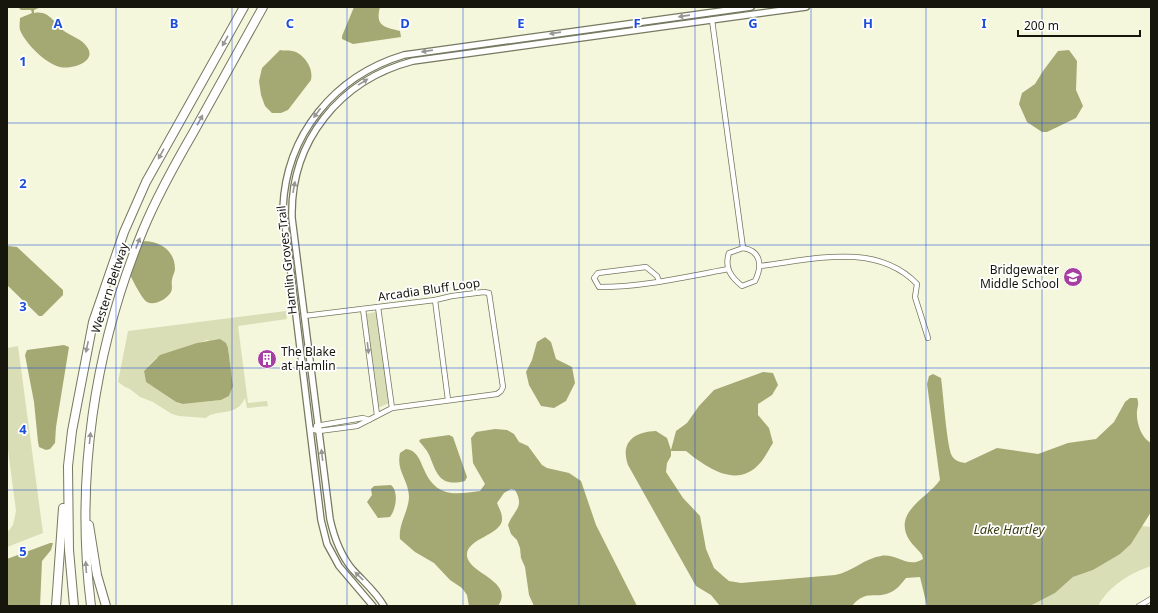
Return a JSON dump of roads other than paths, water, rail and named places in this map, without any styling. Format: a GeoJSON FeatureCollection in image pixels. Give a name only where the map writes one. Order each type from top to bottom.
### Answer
{"type":"FeatureCollection","features":[{"type":"Feature","properties":{"kind":"highway","name":"Western Beltway"},"geometry":{"type":"LineString","coordinates":[[74,606],[69,550],[68,466],[72,431],[93,322],[124,232],[146,182],[244,7]]}},
{"type":"Feature","properties":{"kind":"highway","name":"Western Beltway"},"geometry":{"type":"LineString","coordinates":[[90,606],[84,534],[85,487],[93,407],[101,362],[122,283],[143,229],[161,190],[263,7]]}},
{"type":"Feature","properties":{"kind":"highway"},"geometry":{"type":"LineString","coordinates":[[56,606],[64,493],[68,466]]}},
{"type":"Feature","properties":{"kind":"highway"},"geometry":{"type":"LineString","coordinates":[[85,487],[94,557],[106,606]]}},
{"type":"Feature","properties":{"kind":"street","name":"Hamlin Groves Trail"},"geometry":{"type":"LineString","coordinates":[[373,606],[344,572],[327,544],[321,520],[284,216],[285,185],[293,155],[301,138],[318,111],[333,94],[355,77],[383,62],[404,55],[751,7]]}},
{"type":"Feature","properties":{"kind":"street","name":"Hamlin Groves Trail"},"geometry":{"type":"LineString","coordinates":[[384,606],[371,588],[350,566],[336,541],[330,519],[293,229],[292,202],[298,169],[314,131],[342,97],[361,83],[378,73],[413,61],[806,7]]}},
{"type":"Feature","properties":{"kind":"street"},"geometry":{"type":"LineString","coordinates":[[710,12],[743,248]]}},
{"type":"Feature","properties":{"kind":"street"},"geometry":{"type":"LineString","coordinates":[[463,46],[464,54]]}},
{"type":"Feature","properties":{"kind":"street"},"geometry":{"type":"LineString","coordinates":[[743,248],[752,250],[757,255],[760,266],[754,281],[742,286],[734,279],[726,262],[729,253],[743,248]]}},
{"type":"Feature","properties":{"kind":"street"},"geometry":{"type":"LineString","coordinates":[[760,266],[850,256],[870,258],[887,264],[905,272],[917,284],[914,297],[928,338]]}},
{"type":"Feature","properties":{"kind":"street"},"geometry":{"type":"LineString","coordinates":[[659,281],[657,276],[646,267],[598,273],[594,278],[599,287],[614,287],[659,281],[728,269]]}},
{"type":"Feature","properties":{"kind":"street","name":"Arcadia Bluff Loop"},"geometry":{"type":"LineString","coordinates":[[304,316],[435,300],[452,296],[484,292],[489,293],[491,298],[503,386],[502,391],[496,394],[392,408],[356,426],[319,427],[310,429]]}},
{"type":"Feature","properties":{"kind":"street"},"geometry":{"type":"LineString","coordinates":[[435,300],[448,400]]}},
{"type":"Feature","properties":{"kind":"street"},"geometry":{"type":"LineString","coordinates":[[378,307],[392,408]]}},
{"type":"Feature","properties":{"kind":"street"},"geometry":{"type":"LineString","coordinates":[[363,309],[377,415]]}},
{"type":"Feature","properties":{"kind":"street"},"geometry":{"type":"LineString","coordinates":[[1139,606],[1151,599]]}},
{"type":"Feature","properties":{"kind":"water"},"geometry":{"type":"Polygon","coordinates":[[[18,7],[41,7],[34,10],[34,13],[44,13],[64,31],[82,42],[87,47],[89,57],[81,64],[64,68],[49,62],[31,47],[20,30],[20,18],[32,13],[31,10],[21,10],[18,7]]]}},
{"type":"Feature","properties":{"kind":"water"},"geometry":{"type":"Polygon","coordinates":[[[354,7],[380,7],[379,18],[382,25],[400,31],[401,37],[353,44],[342,39],[354,7]]]}},
{"type":"Feature","properties":{"kind":"water"},"geometry":{"type":"Polygon","coordinates":[[[280,50],[296,52],[304,58],[312,76],[311,80],[288,110],[281,113],[272,113],[265,106],[261,95],[259,81],[262,68],[280,50]]]}},
{"type":"Feature","properties":{"kind":"water"},"geometry":{"type":"Polygon","coordinates":[[[1069,50],[1077,61],[1076,90],[1083,106],[1076,118],[1047,132],[1042,132],[1027,122],[1019,104],[1022,93],[1035,84],[1058,51],[1069,50]]]}},
{"type":"Feature","properties":{"kind":"water"},"geometry":{"type":"Polygon","coordinates":[[[7,235],[8,246],[17,247],[63,290],[63,295],[42,316],[39,316],[7,285],[7,235]]]}},
{"type":"Feature","properties":{"kind":"water"},"geometry":{"type":"Polygon","coordinates":[[[145,241],[156,243],[170,252],[174,263],[175,270],[172,279],[171,292],[164,299],[154,303],[147,302],[145,300],[127,268],[138,244],[145,241]]]}},
{"type":"Feature","properties":{"kind":"water"},"geometry":{"type":"Polygon","coordinates":[[[545,337],[551,342],[556,359],[572,367],[575,383],[566,401],[554,408],[541,406],[529,385],[526,372],[532,360],[537,342],[545,337]]]}},
{"type":"Feature","properties":{"kind":"water"},"geometry":{"type":"Polygon","coordinates":[[[220,339],[226,343],[228,348],[233,386],[229,396],[221,400],[183,404],[176,402],[146,382],[144,371],[160,355],[197,343],[220,339]]]}},
{"type":"Feature","properties":{"kind":"water"},"geometry":{"type":"Polygon","coordinates":[[[64,345],[69,347],[56,427],[55,443],[50,449],[46,450],[39,447],[34,402],[25,355],[27,350],[64,345]]]}},
{"type":"Feature","properties":{"kind":"water","name":"Lake Hartley"},"geometry":{"type":"Polygon","coordinates":[[[763,372],[773,373],[778,385],[772,395],[758,404],[758,415],[769,428],[773,443],[761,462],[752,470],[743,474],[733,475],[723,473],[703,464],[686,451],[671,451],[671,456],[667,463],[666,472],[683,498],[700,516],[706,549],[714,568],[729,581],[741,583],[835,575],[847,571],[869,559],[881,556],[892,557],[907,562],[918,562],[923,559],[921,553],[910,541],[905,531],[905,522],[913,506],[940,480],[927,384],[929,376],[933,374],[941,378],[950,451],[955,459],[959,462],[965,463],[997,448],[1038,454],[1068,443],[1096,439],[1114,422],[1125,402],[1130,398],[1137,398],[1138,425],[1144,437],[1151,443],[1151,512],[1131,544],[1120,554],[1093,570],[1073,577],[1055,593],[1030,606],[927,606],[920,577],[906,578],[899,587],[892,592],[884,595],[866,596],[852,606],[720,606],[711,595],[696,586],[628,465],[626,450],[628,444],[635,436],[656,431],[667,438],[671,450],[676,431],[687,423],[699,406],[714,390],[763,372]]]}},
{"type":"Feature","properties":{"kind":"water"},"geometry":{"type":"Polygon","coordinates":[[[495,429],[507,430],[514,434],[519,442],[528,446],[542,465],[547,468],[569,473],[581,481],[596,525],[637,606],[534,606],[529,595],[525,567],[521,558],[520,548],[517,540],[511,534],[508,525],[519,505],[518,496],[515,490],[511,489],[504,493],[497,503],[502,516],[501,524],[497,529],[472,545],[468,550],[467,556],[475,568],[490,578],[501,590],[502,597],[498,606],[469,606],[467,595],[462,588],[450,580],[434,563],[415,552],[400,539],[401,528],[409,502],[409,496],[407,485],[401,470],[399,459],[400,453],[406,449],[417,455],[431,482],[437,488],[450,493],[480,491],[485,484],[473,463],[471,438],[476,432],[495,429]]]}},
{"type":"Feature","properties":{"kind":"water"},"geometry":{"type":"Polygon","coordinates":[[[449,435],[453,437],[467,477],[465,481],[450,482],[441,478],[428,453],[419,441],[421,439],[449,435]]]}},
{"type":"Feature","properties":{"kind":"water"},"geometry":{"type":"Polygon","coordinates":[[[391,485],[394,488],[396,496],[394,510],[390,517],[378,518],[367,502],[372,495],[371,489],[374,486],[391,485]]]}},
{"type":"Feature","properties":{"kind":"water"},"geometry":{"type":"Polygon","coordinates":[[[53,543],[51,550],[42,561],[40,606],[7,606],[7,559],[53,543]]]}},
{"type":"Feature","properties":{"kind":"place","name":"Bridgewater Middle School"},"geometry":{"type":"Point","coordinates":[1073,277]}},
{"type":"Feature","properties":{"kind":"place","name":"The Blake at Hamlin"},"geometry":{"type":"Point","coordinates":[267,359]}}]}
